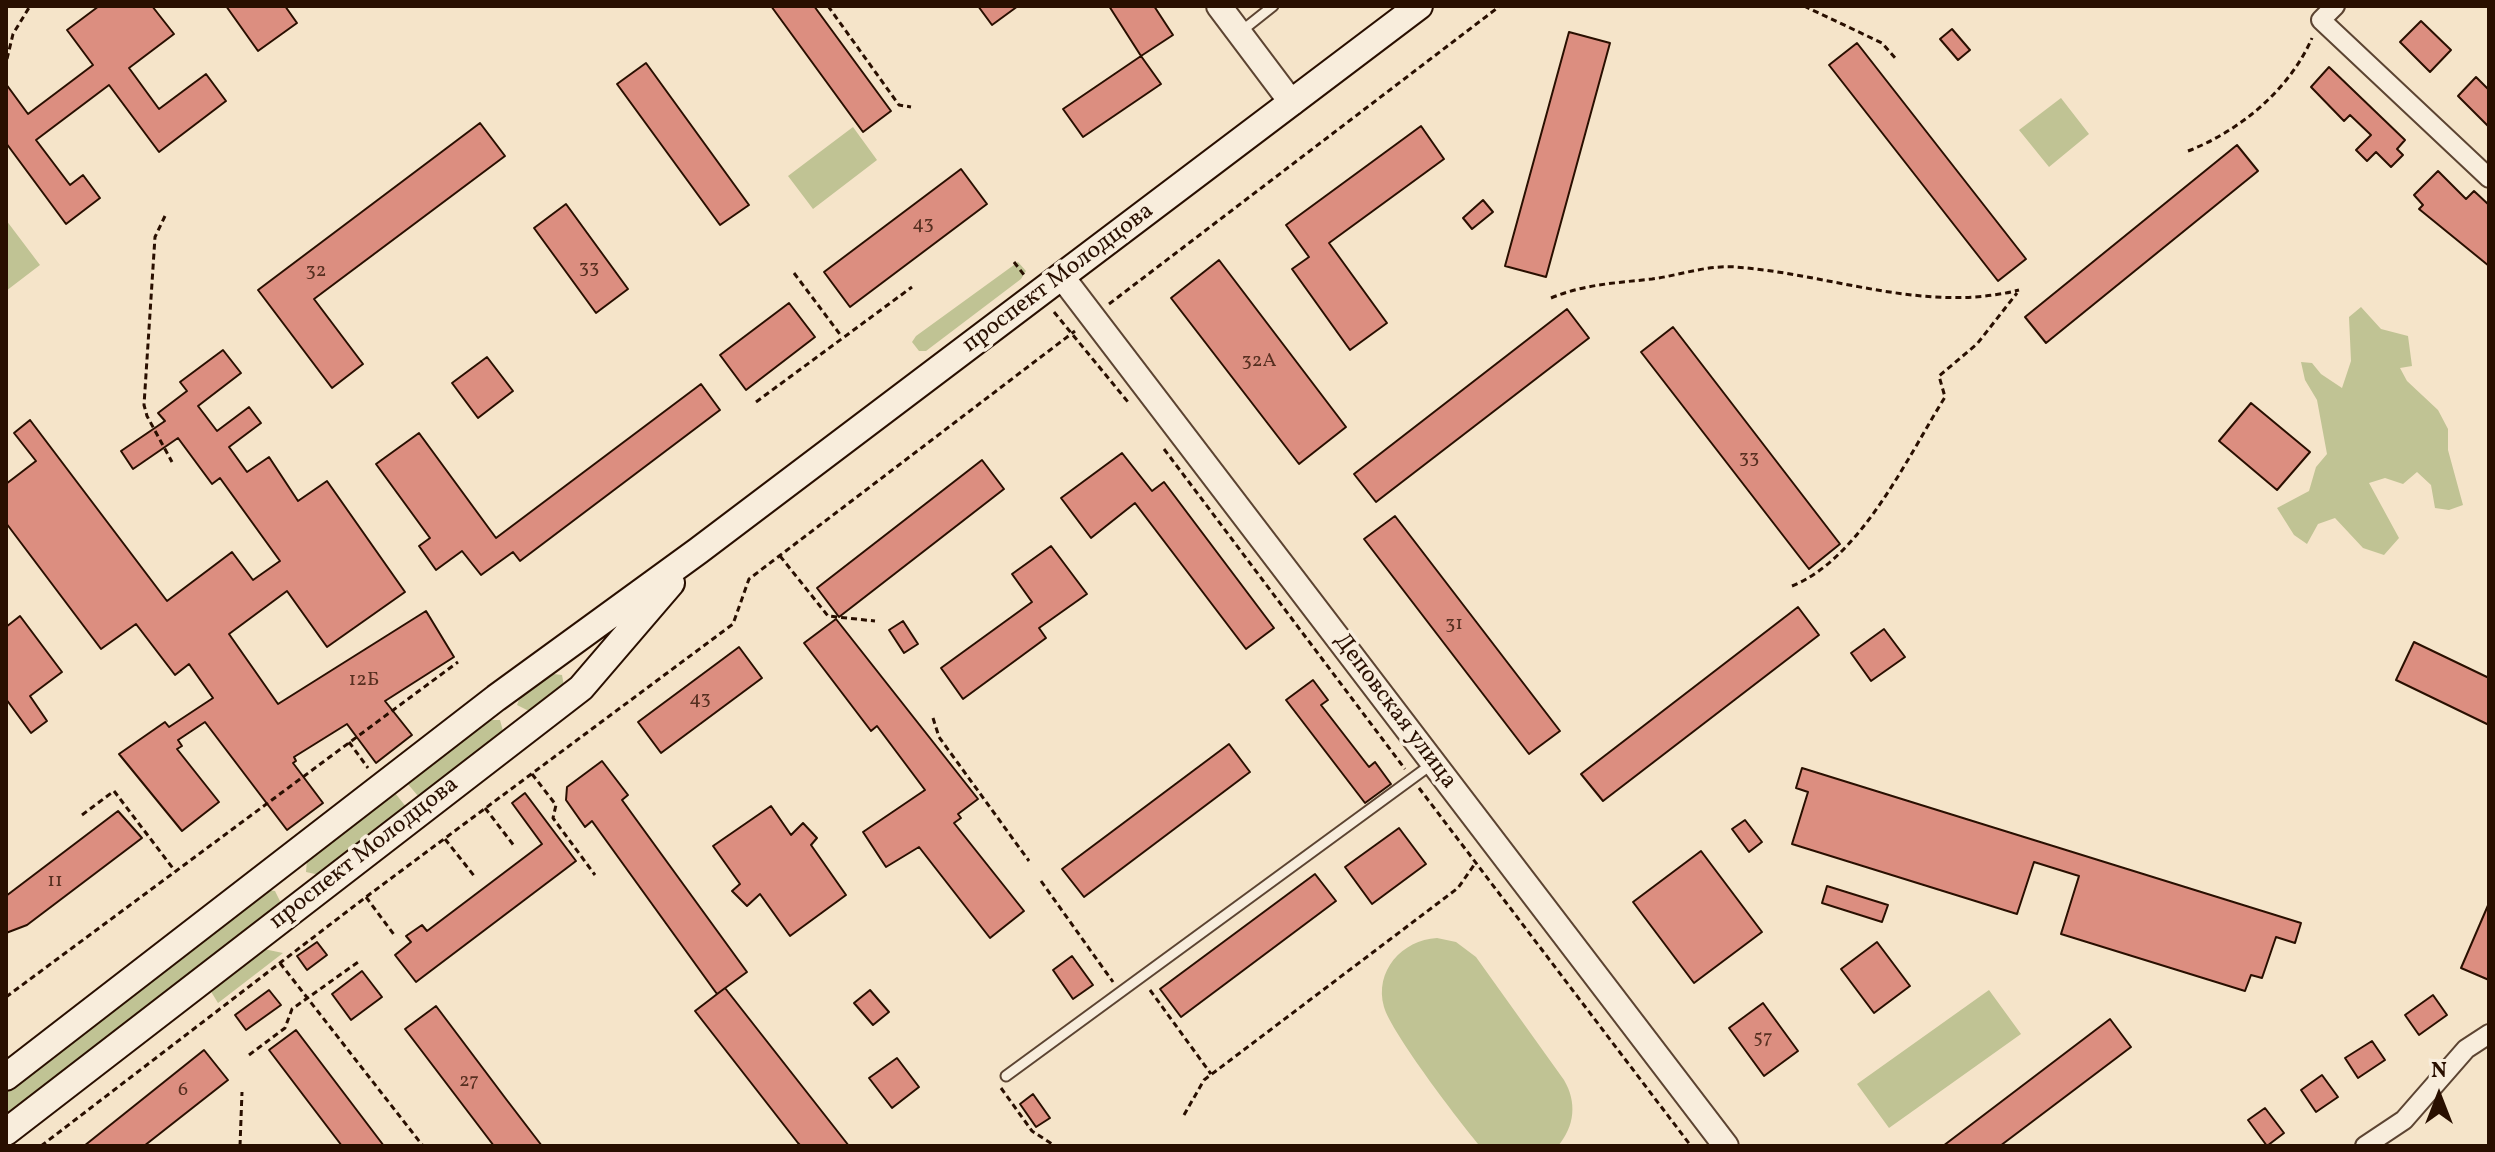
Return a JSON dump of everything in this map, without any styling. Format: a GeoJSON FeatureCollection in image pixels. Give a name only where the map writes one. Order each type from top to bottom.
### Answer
{"type":"FeatureCollection","features":[{"type":"Feature","properties":{"kind":"main road","name":"проспект Молодцова"},"geometry":{"type":"LineString","coordinates":[[6,1077],[496,698],[698,551],[1419,6]]}},
{"type":"Feature","properties":{"kind":"main road","name":"проспект Молодцова"},"geometry":{"type":"LineString","coordinates":[[6,1132],[581,688],[698,551]]}},
{"type":"Feature","properties":{"kind":"street"},"geometry":{"type":"LineString","coordinates":[[1219,6],[1292,103]]}},
{"type":"Feature","properties":{"kind":"street"},"geometry":{"type":"LineString","coordinates":[[2335,6],[2321,20],[2489,178]]}},
{"type":"Feature","properties":{"kind":"street","name":"Деповская улица"},"geometry":{"type":"LineString","coordinates":[[1062,277],[1726,1146]]}},
{"type":"Feature","properties":{"kind":"street"},"geometry":{"type":"LineString","coordinates":[[2365,1146],[2404,1120],[2466,1049],[2489,1034]]}},
{"type":"Feature","properties":{"kind":"lane"},"geometry":{"type":"LineString","coordinates":[[1239,33],[1273,6]]}},
{"type":"Feature","properties":{"kind":"lane"},"geometry":{"type":"LineString","coordinates":[[1006,1076],[1433,763]]}},
{"type":"Feature","properties":{"kind":"path"},"geometry":{"type":"LineString","coordinates":[[7,59],[13,34],[30,6]]}},
{"type":"Feature","properties":{"kind":"path"},"geometry":{"type":"LineString","coordinates":[[828,6],[899,105],[911,107]]}},
{"type":"Feature","properties":{"kind":"path"},"geometry":{"type":"LineString","coordinates":[[41,1146],[444,838],[733,624],[749,579],[1500,6]]}},
{"type":"Feature","properties":{"kind":"path"},"geometry":{"type":"LineString","coordinates":[[1804,6],[1882,43],[1896,59]]}},
{"type":"Feature","properties":{"kind":"path"},"geometry":{"type":"LineString","coordinates":[[2188,151],[2213,141],[2281,88],[2295,71],[2321,20]]}},
{"type":"Feature","properties":{"kind":"path"},"geometry":{"type":"LineString","coordinates":[[165,216],[155,237],[144,405],[172,462]]}},
{"type":"Feature","properties":{"kind":"path"},"geometry":{"type":"LineString","coordinates":[[1014,262],[1130,404]]}},
{"type":"Feature","properties":{"kind":"path"},"geometry":{"type":"LineString","coordinates":[[1551,298],[1597,283],[1653,278],[1711,266],[1784,273],[1946,300],[1995,297],[2019,290],[1977,344],[1939,376],[1945,397],[1853,542],[1792,586]]}},
{"type":"Feature","properties":{"kind":"path"},"geometry":{"type":"LineString","coordinates":[[794,273],[843,338]]}},
{"type":"Feature","properties":{"kind":"path"},"geometry":{"type":"LineString","coordinates":[[756,402],[912,287]]}},
{"type":"Feature","properties":{"kind":"path"},"geometry":{"type":"LineString","coordinates":[[1158,441],[1691,1146]]}},
{"type":"Feature","properties":{"kind":"path"},"geometry":{"type":"LineString","coordinates":[[780,556],[828,616],[875,621]]}},
{"type":"Feature","properties":{"kind":"path"},"geometry":{"type":"LineString","coordinates":[[6,997],[458,662]]}},
{"type":"Feature","properties":{"kind":"path"},"geometry":{"type":"LineString","coordinates":[[933,718],[939,737],[1029,861]]}},
{"type":"Feature","properties":{"kind":"path"},"geometry":{"type":"LineString","coordinates":[[348,741],[371,771]]}},
{"type":"Feature","properties":{"kind":"path"},"geometry":{"type":"LineString","coordinates":[[532,774],[556,805],[553,818],[595,875]]}},
{"type":"Feature","properties":{"kind":"path"},"geometry":{"type":"LineString","coordinates":[[82,815],[114,791],[175,871]]}},
{"type":"Feature","properties":{"kind":"path"},"geometry":{"type":"LineString","coordinates":[[485,808],[515,847]]}},
{"type":"Feature","properties":{"kind":"path"},"geometry":{"type":"LineString","coordinates":[[444,838],[475,877]]}},
{"type":"Feature","properties":{"kind":"path"},"geometry":{"type":"LineString","coordinates":[[1184,1115],[1204,1080],[1458,888],[1494,842]]}},
{"type":"Feature","properties":{"kind":"path"},"geometry":{"type":"LineString","coordinates":[[1041,881],[1120,992]]}},
{"type":"Feature","properties":{"kind":"path"},"geometry":{"type":"LineString","coordinates":[[366,897],[395,936]]}},
{"type":"Feature","properties":{"kind":"path"},"geometry":{"type":"LineString","coordinates":[[249,1055],[285,1028],[292,1009],[361,960]]}},
{"type":"Feature","properties":{"kind":"path"},"geometry":{"type":"LineString","coordinates":[[280,963],[423,1146]]}},
{"type":"Feature","properties":{"kind":"path"},"geometry":{"type":"LineString","coordinates":[[1140,977],[1211,1074]]}},
{"type":"Feature","properties":{"kind":"path"},"geometry":{"type":"LineString","coordinates":[[996,1082],[1032,1131],[1055,1146]]}},
{"type":"Feature","properties":{"kind":"path"},"geometry":{"type":"LineString","coordinates":[[240,1146],[242,1092]]}},
{"type":"Feature","properties":{"kind":"green space"},"geometry":{"type":"Polygon","coordinates":[[[2061,98],[2089,134],[2049,167],[2019,130],[2061,98]]]}},
{"type":"Feature","properties":{"kind":"green space"},"geometry":{"type":"Polygon","coordinates":[[[853,127],[877,160],[813,209],[788,176],[853,127]]]}},
{"type":"Feature","properties":{"kind":"green space"},"geometry":{"type":"Polygon","coordinates":[[[6,220],[40,265],[6,291],[6,220]]]}},
{"type":"Feature","properties":{"kind":"green space"},"geometry":{"type":"Polygon","coordinates":[[[1018,262],[1026,271],[1021,279],[926,351],[919,351],[912,342],[916,336],[1018,262]]]}},
{"type":"Feature","properties":{"kind":"green space"},"geometry":{"type":"Polygon","coordinates":[[[2361,307],[2381,329],[2408,336],[2412,366],[2400,368],[2407,381],[2438,410],[2448,429],[2448,450],[2463,505],[2449,510],[2435,508],[2431,485],[2417,472],[2403,484],[2385,478],[2369,483],[2399,538],[2384,555],[2363,548],[2335,518],[2318,524],[2307,544],[2294,535],[2277,508],[2309,491],[2316,467],[2327,454],[2317,400],[2305,380],[2301,362],[2312,363],[2321,374],[2342,388],[2351,361],[2349,317],[2361,307]]]}},
{"type":"Feature","properties":{"kind":"green space"},"geometry":{"type":"Polygon","coordinates":[[[554,674],[562,675],[564,686],[529,711],[517,705],[520,697],[554,674]]]}},
{"type":"Feature","properties":{"kind":"green space"},"geometry":{"type":"Polygon","coordinates":[[[491,720],[500,720],[503,731],[418,796],[407,783],[491,720]]]}},
{"type":"Feature","properties":{"kind":"green space"},"geometry":{"type":"Polygon","coordinates":[[[395,793],[407,808],[320,875],[306,872],[307,860],[395,793]]]}},
{"type":"Feature","properties":{"kind":"green space"},"geometry":{"type":"Polygon","coordinates":[[[268,890],[275,891],[280,901],[276,908],[6,1115],[6,1090],[268,890]]]}},
{"type":"Feature","properties":{"kind":"green space"},"geometry":{"type":"Polygon","coordinates":[[[1437,938],[1456,942],[1476,957],[1564,1080],[1571,1097],[1572,1114],[1568,1130],[1558,1146],[1480,1146],[1427,1077],[1389,1019],[1382,994],[1387,970],[1402,951],[1424,940],[1437,938]]]}},
{"type":"Feature","properties":{"kind":"green space"},"geometry":{"type":"Polygon","coordinates":[[[259,948],[283,953],[218,1003],[210,990],[259,948]]]}},
{"type":"Feature","properties":{"kind":"green space"},"geometry":{"type":"Polygon","coordinates":[[[1989,990],[2021,1034],[1889,1128],[1857,1084],[1989,990]]]}},
{"type":"Feature","properties":{"kind":"building"},"geometry":{"type":"Polygon","coordinates":[[[99,6],[152,6],[174,34],[129,68],[159,109],[206,74],[226,101],[159,152],[109,85],[36,140],[70,185],[83,175],[100,198],[66,224],[6,143],[6,84],[28,114],[93,65],[67,30],[99,6]]]}},
{"type":"Feature","properties":{"kind":"building"},"geometry":{"type":"Polygon","coordinates":[[[226,6],[285,6],[297,23],[258,51],[226,6]]]}},
{"type":"Feature","properties":{"kind":"building"},"geometry":{"type":"Polygon","coordinates":[[[771,6],[814,6],[891,111],[863,132],[771,6]]]}},
{"type":"Feature","properties":{"kind":"building"},"geometry":{"type":"Polygon","coordinates":[[[978,6],[1018,6],[992,25],[978,6]]]}},
{"type":"Feature","properties":{"kind":"building"},"geometry":{"type":"Polygon","coordinates":[[[1109,6],[1154,6],[1173,35],[1141,56],[1109,6]]]}},
{"type":"Feature","properties":{"kind":"building"},"geometry":{"type":"Polygon","coordinates":[[[2421,21],[2451,50],[2430,72],[2400,42],[2421,21]]]}},
{"type":"Feature","properties":{"kind":"building"},"geometry":{"type":"Polygon","coordinates":[[[1952,29],[1970,50],[1958,60],[1940,39],[1952,29]]]}},
{"type":"Feature","properties":{"kind":"building"},"geometry":{"type":"Polygon","coordinates":[[[1569,32],[1610,43],[1546,277],[1505,266],[1569,32]]]}},
{"type":"Feature","properties":{"kind":"building"},"geometry":{"type":"Polygon","coordinates":[[[1857,43],[2026,259],[1998,281],[1829,65],[1857,43]]]}},
{"type":"Feature","properties":{"kind":"building"},"geometry":{"type":"Polygon","coordinates":[[[1141,56],[1161,84],[1083,137],[1063,109],[1141,56]]]}},
{"type":"Feature","properties":{"kind":"building"},"geometry":{"type":"Polygon","coordinates":[[[646,63],[749,205],[720,225],[617,84],[646,63]]]}},
{"type":"Feature","properties":{"kind":"building"},"geometry":{"type":"Polygon","coordinates":[[[2329,67],[2405,140],[2397,149],[2403,155],[2391,167],[2376,152],[2367,161],[2356,150],[2371,135],[2350,115],[2344,121],[2311,87],[2329,67]]]}},
{"type":"Feature","properties":{"kind":"building"},"geometry":{"type":"Polygon","coordinates":[[[2476,77],[2489,90],[2489,127],[2458,96],[2476,77]]]}},
{"type":"Feature","properties":{"kind":"building"},"geometry":{"type":"Polygon","coordinates":[[[480,123],[505,156],[314,299],[363,364],[332,388],[258,290],[480,123]]]}},
{"type":"Feature","properties":{"kind":"building"},"geometry":{"type":"Polygon","coordinates":[[[1421,126],[1444,159],[1329,243],[1387,323],[1350,350],[1292,269],[1309,257],[1286,225],[1421,126]]]}},
{"type":"Feature","properties":{"kind":"building"},"geometry":{"type":"Polygon","coordinates":[[[2237,145],[2258,171],[2046,343],[2025,317],[2237,145]]]}},
{"type":"Feature","properties":{"kind":"building"},"geometry":{"type":"Polygon","coordinates":[[[961,169],[987,204],[850,307],[824,272],[961,169]]]}},
{"type":"Feature","properties":{"kind":"building"},"geometry":{"type":"Polygon","coordinates":[[[2438,171],[2466,199],[2474,191],[2489,205],[2489,266],[2419,209],[2423,205],[2414,195],[2438,171]]]}},
{"type":"Feature","properties":{"kind":"building"},"geometry":{"type":"Polygon","coordinates":[[[1483,200],[1493,212],[1472,229],[1463,218],[1483,200]]]}},
{"type":"Feature","properties":{"kind":"building"},"geometry":{"type":"Polygon","coordinates":[[[566,204],[628,289],[596,313],[534,228],[566,204]]]}},
{"type":"Feature","properties":{"kind":"building"},"geometry":{"type":"Polygon","coordinates":[[[1219,260],[1346,427],[1299,464],[1171,298],[1219,260]]]}},
{"type":"Feature","properties":{"kind":"building"},"geometry":{"type":"Polygon","coordinates":[[[789,303],[815,337],[746,390],[720,355],[789,303]]]}},
{"type":"Feature","properties":{"kind":"building"},"geometry":{"type":"Polygon","coordinates":[[[1567,309],[1589,338],[1376,502],[1354,474],[1567,309]]]}},
{"type":"Feature","properties":{"kind":"building"},"geometry":{"type":"Polygon","coordinates":[[[1673,327],[1840,544],[1809,569],[1641,352],[1673,327]]]}},
{"type":"Feature","properties":{"kind":"building"},"geometry":{"type":"Polygon","coordinates":[[[223,350],[241,373],[198,406],[217,431],[249,407],[261,423],[229,447],[247,472],[269,457],[298,501],[327,481],[405,592],[327,647],[287,591],[229,634],[278,704],[426,611],[454,657],[385,701],[412,735],[376,763],[347,724],[294,757],[296,761],[293,763],[323,803],[287,830],[205,722],[178,740],[182,746],[177,749],[219,802],[182,831],[119,754],[165,722],[169,727],[213,698],[189,664],[175,675],[136,624],[101,649],[6,523],[6,484],[36,461],[14,433],[30,420],[167,601],[232,552],[253,580],[280,561],[220,478],[212,484],[178,438],[133,469],[121,451],[165,421],[158,413],[187,391],[180,382],[223,350]]]}},
{"type":"Feature","properties":{"kind":"building"},"geometry":{"type":"Polygon","coordinates":[[[487,357],[513,391],[478,418],[452,383],[487,357]]]}},
{"type":"Feature","properties":{"kind":"building"},"geometry":{"type":"Polygon","coordinates":[[[701,384],[720,410],[520,561],[513,552],[481,575],[462,551],[436,570],[419,546],[430,538],[376,464],[419,433],[496,538],[701,384]]]}},
{"type":"Feature","properties":{"kind":"building"},"geometry":{"type":"Polygon","coordinates":[[[2251,403],[2310,452],[2277,490],[2219,441],[2251,403]]]}},
{"type":"Feature","properties":{"kind":"building"},"geometry":{"type":"Polygon","coordinates":[[[1122,453],[1152,491],[1164,482],[1274,628],[1246,649],[1135,503],[1091,538],[1061,498],[1122,453]]]}},
{"type":"Feature","properties":{"kind":"building"},"geometry":{"type":"Polygon","coordinates":[[[982,460],[1004,489],[839,617],[817,588],[982,460]]]}},
{"type":"Feature","properties":{"kind":"building"},"geometry":{"type":"Polygon","coordinates":[[[1395,516],[1560,731],[1529,754],[1364,539],[1395,516]]]}},
{"type":"Feature","properties":{"kind":"building"},"geometry":{"type":"Polygon","coordinates":[[[1051,546],[1087,594],[1039,628],[1046,638],[963,699],[941,668],[1032,602],[1012,574],[1051,546]]]}},
{"type":"Feature","properties":{"kind":"building"},"geometry":{"type":"Polygon","coordinates":[[[1798,607],[1819,635],[1603,801],[1581,774],[1798,607]]]}},
{"type":"Feature","properties":{"kind":"building"},"geometry":{"type":"Polygon","coordinates":[[[20,616],[62,672],[30,696],[47,721],[31,733],[6,699],[6,627],[20,616]]]}},
{"type":"Feature","properties":{"kind":"building"},"geometry":{"type":"Polygon","coordinates":[[[836,619],[978,799],[958,814],[961,818],[954,823],[1024,911],[990,938],[919,847],[886,867],[863,832],[925,790],[877,726],[871,731],[804,643],[836,619]]]}},
{"type":"Feature","properties":{"kind":"building"},"geometry":{"type":"Polygon","coordinates":[[[903,621],[918,644],[904,653],[889,630],[903,621]]]}},
{"type":"Feature","properties":{"kind":"building"},"geometry":{"type":"Polygon","coordinates":[[[1884,629],[1905,657],[1871,681],[1851,653],[1884,629]]]}},
{"type":"Feature","properties":{"kind":"building"},"geometry":{"type":"Polygon","coordinates":[[[2414,642],[2489,678],[2489,725],[2396,680],[2414,642]]]}},
{"type":"Feature","properties":{"kind":"building"},"geometry":{"type":"Polygon","coordinates":[[[739,647],[762,678],[661,753],[638,722],[739,647]]]}},
{"type":"Feature","properties":{"kind":"building"},"geometry":{"type":"Polygon","coordinates":[[[1313,680],[1328,700],[1321,705],[1369,767],[1375,762],[1391,784],[1365,803],[1286,700],[1313,680]]]}},
{"type":"Feature","properties":{"kind":"building"},"geometry":{"type":"Polygon","coordinates":[[[1229,744],[1250,772],[1084,897],[1062,869],[1229,744]]]}},
{"type":"Feature","properties":{"kind":"building"},"geometry":{"type":"Polygon","coordinates":[[[602,761],[628,795],[622,800],[747,972],[717,994],[592,821],[585,827],[566,800],[567,787],[602,761]]]}},
{"type":"Feature","properties":{"kind":"building"},"geometry":{"type":"Polygon","coordinates":[[[1802,768],[2301,923],[2295,943],[2276,937],[2262,978],[2251,975],[2245,991],[2061,934],[2079,876],[2034,862],[2017,914],[1792,844],[1808,792],[1796,788],[1802,768]]]}},
{"type":"Feature","properties":{"kind":"building"},"geometry":{"type":"Polygon","coordinates":[[[525,793],[576,861],[416,982],[395,955],[411,942],[406,936],[422,925],[427,931],[542,844],[512,803],[525,793]]]}},
{"type":"Feature","properties":{"kind":"building"},"geometry":{"type":"Polygon","coordinates":[[[771,806],[791,835],[803,823],[817,838],[811,845],[846,895],[790,936],[760,894],[747,906],[732,891],[740,884],[713,846],[771,806]]]}},
{"type":"Feature","properties":{"kind":"building"},"geometry":{"type":"Polygon","coordinates":[[[118,811],[142,838],[27,925],[6,933],[6,896],[118,811]]]}},
{"type":"Feature","properties":{"kind":"building"},"geometry":{"type":"Polygon","coordinates":[[[1745,820],[1762,842],[1749,852],[1732,829],[1745,820]]]}},
{"type":"Feature","properties":{"kind":"building"},"geometry":{"type":"Polygon","coordinates":[[[1399,828],[1426,864],[1372,904],[1345,867],[1399,828]]]}},
{"type":"Feature","properties":{"kind":"building"},"geometry":{"type":"Polygon","coordinates":[[[1701,851],[1762,932],[1694,983],[1633,902],[1701,851]]]}},
{"type":"Feature","properties":{"kind":"building"},"geometry":{"type":"Polygon","coordinates":[[[1315,874],[1336,901],[1181,1017],[1160,989],[1315,874]]]}},
{"type":"Feature","properties":{"kind":"building"},"geometry":{"type":"Polygon","coordinates":[[[1827,886],[1888,905],[1882,922],[1822,903],[1827,886]]]}},
{"type":"Feature","properties":{"kind":"building"},"geometry":{"type":"Polygon","coordinates":[[[2489,903],[2489,980],[2461,968],[2489,903]]]}},
{"type":"Feature","properties":{"kind":"building"},"geometry":{"type":"Polygon","coordinates":[[[317,942],[327,955],[307,970],[297,956],[317,942]]]}},
{"type":"Feature","properties":{"kind":"building"},"geometry":{"type":"Polygon","coordinates":[[[1877,942],[1910,986],[1874,1013],[1841,969],[1877,942]]]}},
{"type":"Feature","properties":{"kind":"building"},"geometry":{"type":"Polygon","coordinates":[[[1072,956],[1093,985],[1073,999],[1053,970],[1072,956]]]}},
{"type":"Feature","properties":{"kind":"building"},"geometry":{"type":"Polygon","coordinates":[[[362,971],[382,997],[351,1020],[332,994],[362,971]]]}},
{"type":"Feature","properties":{"kind":"building"},"geometry":{"type":"Polygon","coordinates":[[[725,988],[849,1146],[801,1146],[798,1143],[695,1011],[725,988]]]}},
{"type":"Feature","properties":{"kind":"building"},"geometry":{"type":"Polygon","coordinates":[[[269,990],[281,1005],[246,1030],[235,1015],[269,990]]]}},
{"type":"Feature","properties":{"kind":"building"},"geometry":{"type":"Polygon","coordinates":[[[870,990],[889,1012],[873,1025],[854,1003],[870,990]]]}},
{"type":"Feature","properties":{"kind":"building"},"geometry":{"type":"Polygon","coordinates":[[[2433,995],[2447,1015],[2419,1035],[2405,1015],[2433,995]]]}},
{"type":"Feature","properties":{"kind":"building"},"geometry":{"type":"Polygon","coordinates":[[[1763,1003],[1798,1051],[1764,1076],[1729,1028],[1763,1003]]]}},
{"type":"Feature","properties":{"kind":"building"},"geometry":{"type":"Polygon","coordinates":[[[436,1006],[542,1146],[494,1146],[405,1029],[436,1006]]]}},
{"type":"Feature","properties":{"kind":"building"},"geometry":{"type":"Polygon","coordinates":[[[2110,1019],[2131,1047],[2000,1146],[1943,1146],[2110,1019]]]}},
{"type":"Feature","properties":{"kind":"building"},"geometry":{"type":"Polygon","coordinates":[[[296,1030],[384,1146],[342,1146],[269,1050],[296,1030]]]}},
{"type":"Feature","properties":{"kind":"building"},"geometry":{"type":"Polygon","coordinates":[[[2372,1041],[2385,1060],[2358,1078],[2345,1058],[2372,1041]]]}},
{"type":"Feature","properties":{"kind":"building"},"geometry":{"type":"Polygon","coordinates":[[[204,1050],[228,1080],[144,1146],[84,1146],[204,1050]]]}},
{"type":"Feature","properties":{"kind":"building"},"geometry":{"type":"Polygon","coordinates":[[[897,1058],[919,1087],[892,1108],[869,1078],[897,1058]]]}},
{"type":"Feature","properties":{"kind":"building"},"geometry":{"type":"Polygon","coordinates":[[[2322,1075],[2338,1097],[2316,1112],[2301,1090],[2322,1075]]]}},
{"type":"Feature","properties":{"kind":"building"},"geometry":{"type":"Polygon","coordinates":[[[1033,1094],[1050,1118],[1036,1127],[1020,1104],[1033,1094]]]}},
{"type":"Feature","properties":{"kind":"building"},"geometry":{"type":"Polygon","coordinates":[[[2265,1108],[2284,1133],[2267,1146],[2248,1120],[2265,1108]]]}}]}
